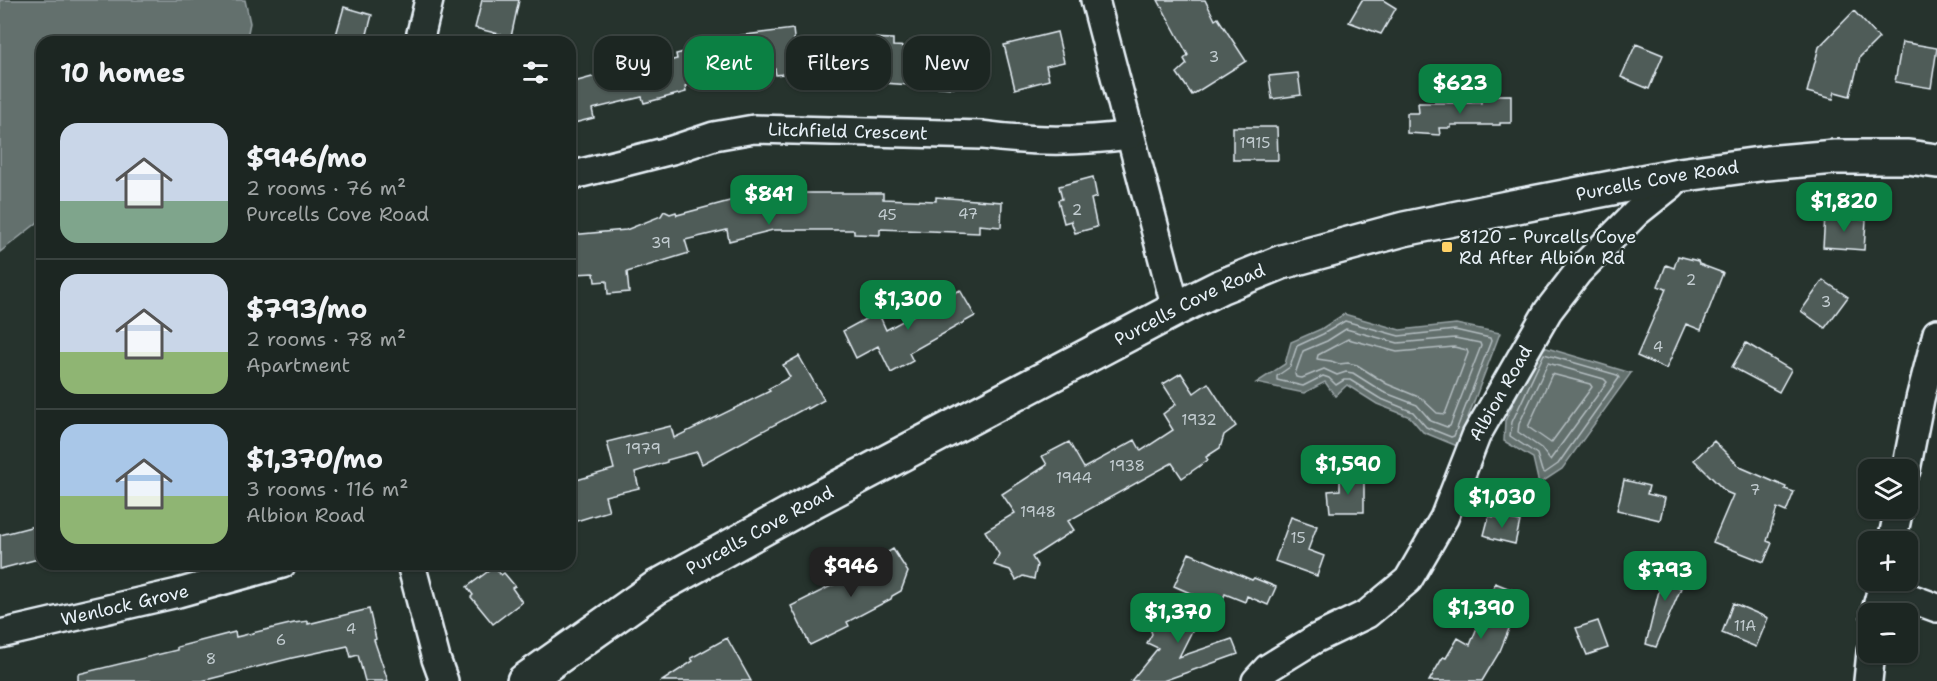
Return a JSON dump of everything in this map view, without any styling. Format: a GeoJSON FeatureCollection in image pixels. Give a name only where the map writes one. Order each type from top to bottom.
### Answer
{"type":"FeatureCollection","features":[{"type":"Feature","properties":{"kind":"main road","name":"Purcells Cove Road"},"geometry":{"type":"LineString","coordinates":[[524,681],[657,587],[822,496],[1176,309],[1220,287],[1282,262],[1404,229],[1680,175],[1835,157],[1908,157],[1937,161]]}},
{"type":"Feature","properties":{"kind":"street"},"geometry":{"type":"LineString","coordinates":[[420,36],[429,0]]}},
{"type":"Feature","properties":{"kind":"street"},"geometry":{"type":"LineString","coordinates":[[1095,0],[1176,309]]}},
{"type":"Feature","properties":{"kind":"street","name":"Litchfield Crescent"},"geometry":{"type":"LineString","coordinates":[[576,174],[672,150],[714,136],[754,129],[982,135],[1019,141],[1058,142],[1130,135]]}},
{"type":"Feature","properties":{"kind":"street","name":"Albion Road"},"geometry":{"type":"LineString","coordinates":[[1256,681],[1268,668],[1315,639],[1367,614],[1408,580],[1444,518],[1476,436],[1548,310],[1578,272],[1636,213],[1680,175]]}},
{"type":"Feature","properties":{"kind":"street"},"geometry":{"type":"LineString","coordinates":[[1908,459],[1920,399],[1937,333]]}},
{"type":"Feature","properties":{"kind":"street","name":"Wenlock Grove"},"geometry":{"type":"LineString","coordinates":[[0,634],[178,593],[260,570]]}},
{"type":"Feature","properties":{"kind":"street"},"geometry":{"type":"LineString","coordinates":[[413,570],[435,659],[444,681]]}},
{"type":"Feature","properties":{"kind":"street"},"geometry":{"type":"LineString","coordinates":[[1881,594],[1937,608]]}},
{"type":"Feature","properties":{"kind":"street"},"geometry":{"type":"LineString","coordinates":[[1868,681],[1870,663]]}},
{"type":"Feature","properties":{"kind":"water"},"geometry":{"type":"Polygon","coordinates":[[[0,0],[245,0],[250,23],[247,36],[36,36],[36,224],[0,252],[0,0]]]}},
{"type":"Feature","properties":{"kind":"water"},"geometry":{"type":"Polygon","coordinates":[[[1344,314],[1400,330],[1456,324],[1500,333],[1457,446],[1423,432],[1410,417],[1377,404],[1347,385],[1335,396],[1325,382],[1304,393],[1256,383],[1285,364],[1291,342],[1321,329],[1344,314]]]}},
{"type":"Feature","properties":{"kind":"water"},"geometry":{"type":"Polygon","coordinates":[[[1540,346],[1631,373],[1562,469],[1539,484],[1533,458],[1504,441],[1505,421],[1540,346]]]}},
{"type":"Feature","properties":{"kind":"building"},"geometry":{"type":"Polygon","coordinates":[[[482,0],[519,0],[511,36],[475,28],[482,0]]]}},
{"type":"Feature","properties":{"kind":"building"},"geometry":{"type":"Polygon","coordinates":[[[1158,0],[1205,0],[1215,20],[1218,18],[1246,61],[1192,95],[1177,73],[1187,64],[1184,59],[1188,55],[1158,0]]]}},
{"type":"Feature","properties":{"kind":"building"},"geometry":{"type":"Polygon","coordinates":[[[1362,0],[1383,0],[1396,8],[1381,34],[1349,22],[1362,0]]]}},
{"type":"Feature","properties":{"kind":"building"},"geometry":{"type":"Polygon","coordinates":[[[344,7],[372,15],[367,36],[336,36],[344,7]]]}},
{"type":"Feature","properties":{"kind":"building"},"geometry":{"type":"Polygon","coordinates":[[[1854,11],[1879,38],[1860,57],[1850,96],[1835,92],[1833,99],[1807,92],[1819,47],[1854,11]]]}},
{"type":"Feature","properties":{"kind":"building"},"geometry":{"type":"Polygon","coordinates":[[[793,29],[794,36],[786,36],[786,74],[776,75],[774,36],[737,36],[793,29]]]}},
{"type":"Feature","properties":{"kind":"building"},"geometry":{"type":"Polygon","coordinates":[[[1057,32],[1064,62],[1046,66],[1049,80],[1015,89],[1004,45],[1057,32]]]}},
{"type":"Feature","properties":{"kind":"building"},"geometry":{"type":"Polygon","coordinates":[[[891,39],[893,39],[893,46],[903,46],[903,84],[891,84],[891,39]]]}},
{"type":"Feature","properties":{"kind":"building"},"geometry":{"type":"Polygon","coordinates":[[[1902,42],[1937,48],[1931,88],[1895,82],[1902,42]]]}},
{"type":"Feature","properties":{"kind":"building"},"geometry":{"type":"Polygon","coordinates":[[[1636,44],[1663,55],[1649,89],[1621,77],[1636,44]]]}},
{"type":"Feature","properties":{"kind":"building"},"geometry":{"type":"Polygon","coordinates":[[[684,52],[684,90],[686,92],[644,103],[642,97],[592,109],[594,118],[576,122],[576,81],[594,77],[594,90],[672,90],[672,60],[677,59],[676,54],[684,52]]]}},
{"type":"Feature","properties":{"kind":"building"},"geometry":{"type":"Polygon","coordinates":[[[1298,73],[1301,95],[1272,99],[1269,76],[1298,73]]]}},
{"type":"Feature","properties":{"kind":"building"},"geometry":{"type":"Polygon","coordinates":[[[1482,95],[1511,95],[1511,123],[1451,125],[1451,128],[1439,128],[1440,135],[1407,133],[1407,113],[1419,113],[1418,103],[1481,103],[1482,95]]]}},
{"type":"Feature","properties":{"kind":"building"},"geometry":{"type":"Polygon","coordinates":[[[1233,127],[1277,127],[1278,160],[1233,160],[1233,127]]]}},
{"type":"Feature","properties":{"kind":"building"},"geometry":{"type":"Polygon","coordinates":[[[1093,177],[1097,197],[1091,199],[1097,227],[1075,233],[1071,221],[1064,223],[1058,200],[1062,199],[1059,186],[1093,177]]]}},
{"type":"Feature","properties":{"kind":"building"},"geometry":{"type":"Polygon","coordinates":[[[775,189],[798,190],[798,193],[883,193],[883,199],[936,201],[936,197],[1002,202],[1001,227],[979,225],[979,233],[880,229],[880,235],[854,234],[854,230],[773,230],[729,241],[727,230],[685,240],[689,253],[627,272],[629,292],[608,294],[607,281],[595,282],[594,273],[576,274],[576,234],[626,230],[661,216],[664,211],[670,214],[676,212],[677,215],[775,189]]]}},
{"type":"Feature","properties":{"kind":"building"},"geometry":{"type":"Polygon","coordinates":[[[1825,216],[1866,220],[1864,250],[1823,247],[1825,216]]]}},
{"type":"Feature","properties":{"kind":"building"},"geometry":{"type":"Polygon","coordinates":[[[1678,256],[1698,261],[1699,264],[1723,273],[1701,330],[1686,324],[1666,369],[1637,356],[1666,289],[1658,286],[1666,265],[1674,268],[1678,256]]]}},
{"type":"Feature","properties":{"kind":"building"},"geometry":{"type":"Polygon","coordinates":[[[1823,280],[1848,297],[1825,328],[1801,311],[1823,280]]]}},
{"type":"Feature","properties":{"kind":"building"},"geometry":{"type":"Polygon","coordinates":[[[960,290],[975,316],[909,353],[913,361],[891,373],[878,346],[856,358],[843,331],[878,312],[886,330],[960,290]]]}},
{"type":"Feature","properties":{"kind":"building"},"geometry":{"type":"Polygon","coordinates":[[[1746,343],[1791,370],[1779,392],[1732,367],[1746,343]]]}},
{"type":"Feature","properties":{"kind":"building"},"geometry":{"type":"Polygon","coordinates":[[[799,356],[824,400],[702,464],[697,452],[635,472],[639,488],[605,496],[609,511],[576,521],[576,480],[614,469],[607,442],[671,426],[674,438],[770,391],[768,389],[790,377],[783,365],[799,356]]]}},
{"type":"Feature","properties":{"kind":"building"},"geometry":{"type":"Polygon","coordinates":[[[1181,373],[1194,393],[1208,383],[1236,426],[1224,435],[1220,448],[1206,457],[1208,460],[1182,478],[1172,463],[1068,521],[1074,530],[1032,557],[1037,565],[1034,579],[1023,576],[1016,580],[1010,570],[994,565],[999,554],[985,531],[1015,513],[1002,494],[1047,465],[1042,456],[1069,442],[1084,468],[1135,440],[1141,451],[1173,430],[1163,414],[1176,404],[1163,384],[1181,373]]]}},
{"type":"Feature","properties":{"kind":"building"},"geometry":{"type":"Polygon","coordinates":[[[1714,441],[1740,467],[1794,492],[1786,512],[1777,508],[1767,541],[1772,543],[1764,562],[1713,542],[1733,495],[1726,492],[1694,460],[1714,441]]]}},
{"type":"Feature","properties":{"kind":"building"},"geometry":{"type":"Polygon","coordinates":[[[1340,478],[1364,478],[1364,512],[1330,512],[1328,491],[1340,490],[1340,478]]]}},
{"type":"Feature","properties":{"kind":"building"},"geometry":{"type":"Polygon","coordinates":[[[1624,480],[1649,486],[1647,494],[1665,498],[1660,520],[1617,510],[1624,480]]]}},
{"type":"Feature","properties":{"kind":"building"},"geometry":{"type":"Polygon","coordinates":[[[1489,516],[1520,521],[1515,544],[1484,535],[1489,516]]]}},
{"type":"Feature","properties":{"kind":"building"},"geometry":{"type":"Polygon","coordinates":[[[1291,517],[1317,526],[1308,550],[1324,556],[1317,576],[1275,561],[1291,517]]]}},
{"type":"Feature","properties":{"kind":"building"},"geometry":{"type":"Polygon","coordinates":[[[36,526],[36,560],[0,569],[0,535],[36,526]]]}},
{"type":"Feature","properties":{"kind":"building"},"geometry":{"type":"Polygon","coordinates":[[[893,549],[908,572],[901,591],[891,599],[847,622],[849,626],[810,645],[791,606],[837,583],[893,549]]]}},
{"type":"Feature","properties":{"kind":"building"},"geometry":{"type":"Polygon","coordinates":[[[1189,553],[1252,580],[1254,578],[1276,587],[1268,605],[1247,596],[1245,602],[1225,594],[1220,606],[1174,586],[1189,553]]]}},
{"type":"Feature","properties":{"kind":"building"},"geometry":{"type":"Polygon","coordinates":[[[1666,562],[1683,566],[1678,587],[1681,588],[1656,647],[1646,644],[1666,562]]]}},
{"type":"Feature","properties":{"kind":"building"},"geometry":{"type":"Polygon","coordinates":[[[490,570],[497,570],[501,575],[504,573],[515,586],[512,588],[522,602],[493,624],[471,597],[473,595],[467,587],[490,570]]]}},
{"type":"Feature","properties":{"kind":"building"},"geometry":{"type":"Polygon","coordinates":[[[1495,583],[1523,594],[1500,651],[1482,681],[1429,681],[1443,657],[1446,658],[1458,638],[1470,645],[1495,583]]]}},
{"type":"Feature","properties":{"kind":"building"},"geometry":{"type":"Polygon","coordinates":[[[1195,596],[1201,613],[1179,657],[1232,639],[1238,654],[1163,681],[1131,681],[1158,648],[1147,643],[1152,634],[1146,617],[1195,596]]]}},
{"type":"Feature","properties":{"kind":"building"},"geometry":{"type":"Polygon","coordinates":[[[1733,603],[1768,618],[1756,647],[1722,633],[1733,603]]]}},
{"type":"Feature","properties":{"kind":"building"},"geometry":{"type":"Polygon","coordinates":[[[369,609],[376,639],[374,640],[388,681],[365,681],[358,655],[351,657],[348,646],[202,681],[78,681],[78,674],[177,650],[177,647],[235,632],[236,637],[294,623],[308,621],[308,624],[369,609]]]}},
{"type":"Feature","properties":{"kind":"building"},"geometry":{"type":"Polygon","coordinates":[[[1598,621],[1608,648],[1587,655],[1576,628],[1598,621]]]}},
{"type":"Feature","properties":{"kind":"building"},"geometry":{"type":"Polygon","coordinates":[[[727,638],[751,681],[662,681],[693,661],[691,658],[727,638]]]}},
{"type":"Feature","properties":{"kind":"place","name":"8120 - Purcells Cove Rd After Albion Rd"},"geometry":{"type":"Point","coordinates":[1447,247]}}]}
